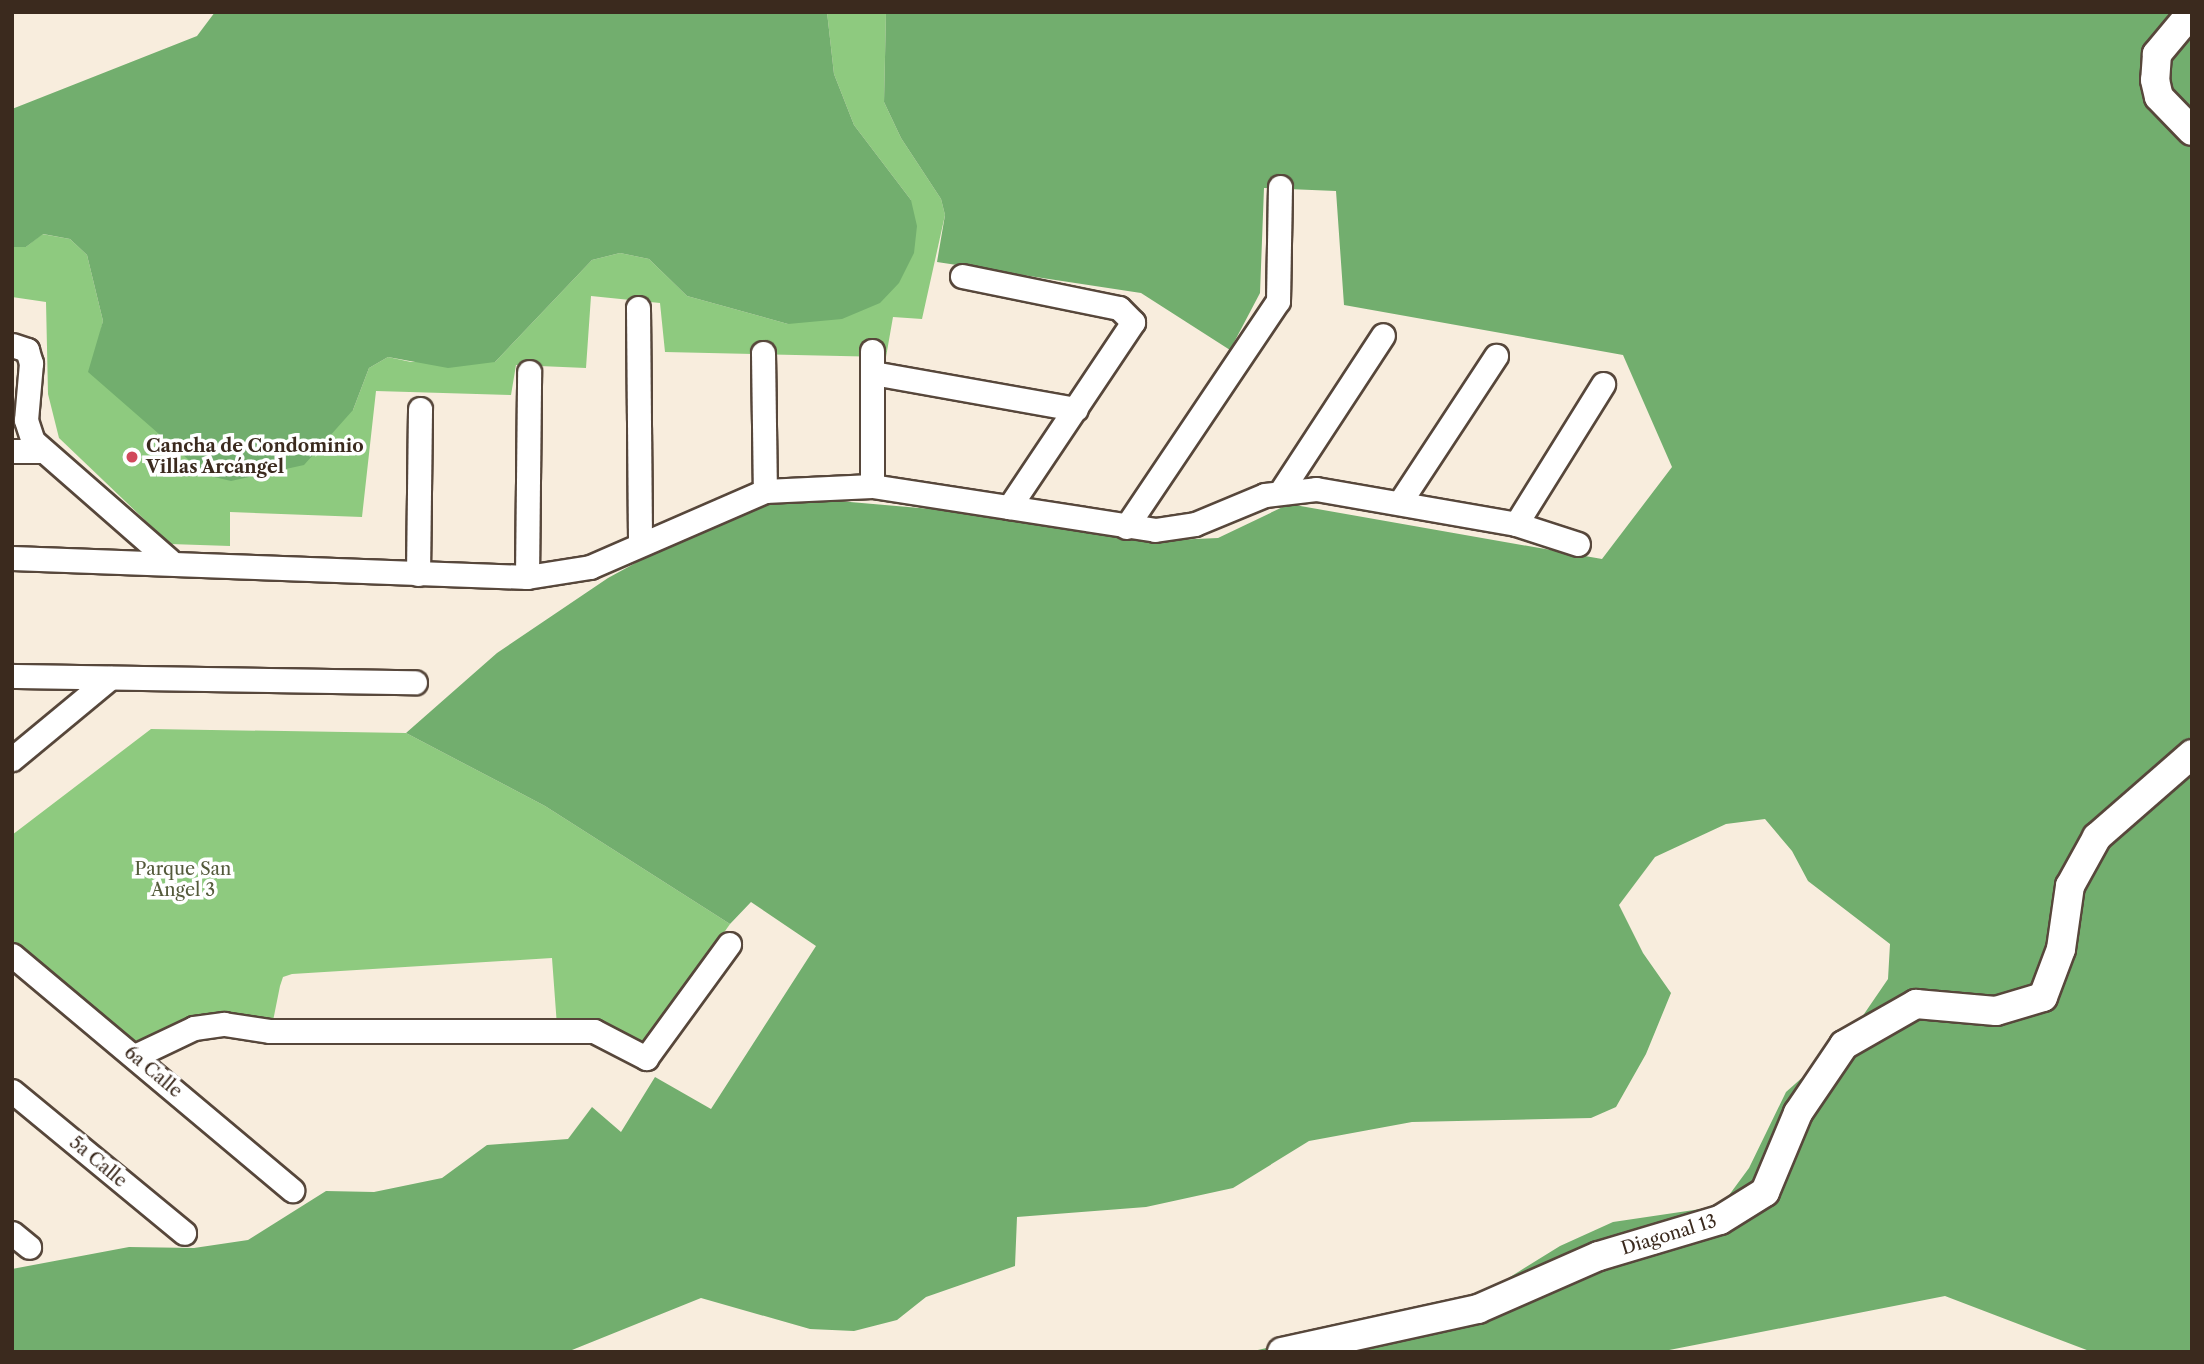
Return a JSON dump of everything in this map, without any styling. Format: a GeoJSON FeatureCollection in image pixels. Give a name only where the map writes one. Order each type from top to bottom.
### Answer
{"type":"FeatureCollection","features":[{"type":"Feature","properties":{"kind":"street"},"geometry":{"type":"LineString","coordinates":[[2192,12],[2157,54],[2155,80],[2159,97],[2192,131]]}},
{"type":"Feature","properties":{"kind":"street"},"geometry":{"type":"LineString","coordinates":[[1126,527],[1278,301],[1280,187]]}},
{"type":"Feature","properties":{"kind":"street"},"geometry":{"type":"LineString","coordinates":[[962,276],[1119,308],[1133,322],[1009,507]]}},
{"type":"Feature","properties":{"kind":"street"},"geometry":{"type":"LineString","coordinates":[[639,308],[640,542]]}},
{"type":"Feature","properties":{"kind":"street"},"geometry":{"type":"LineString","coordinates":[[1281,491],[1383,335]]}},
{"type":"Feature","properties":{"kind":"street"},"geometry":{"type":"LineString","coordinates":[[12,345],[27,351],[31,363],[26,420],[33,441],[169,560]]}},
{"type":"Feature","properties":{"kind":"street"},"geometry":{"type":"LineString","coordinates":[[763,353],[765,491]]}},
{"type":"Feature","properties":{"kind":"street"},"geometry":{"type":"LineString","coordinates":[[1400,502],[1496,356]]}},
{"type":"Feature","properties":{"kind":"street"},"geometry":{"type":"LineString","coordinates":[[872,486],[872,362],[1076,409]]}},
{"type":"Feature","properties":{"kind":"street"},"geometry":{"type":"LineString","coordinates":[[527,577],[529,372]]}},
{"type":"Feature","properties":{"kind":"street"},"geometry":{"type":"LineString","coordinates":[[1516,524],[1603,384]]}},
{"type":"Feature","properties":{"kind":"street"},"geometry":{"type":"LineString","coordinates":[[418,574],[420,409]]}},
{"type":"Feature","properties":{"kind":"street"},"geometry":{"type":"LineString","coordinates":[[12,451],[43,451]]}},
{"type":"Feature","properties":{"kind":"street"},"geometry":{"type":"LineString","coordinates":[[12,558],[169,560],[418,574],[527,577],[590,567],[640,542],[765,491],[872,486],[1126,527],[1182,527],[1281,491],[1334,490],[1516,524],[1578,544]]}},
{"type":"Feature","properties":{"kind":"street"},"geometry":{"type":"LineString","coordinates":[[12,676],[415,682]]}},
{"type":"Feature","properties":{"kind":"street"},"geometry":{"type":"LineString","coordinates":[[12,759],[110,678]]}},
{"type":"Feature","properties":{"kind":"street","name":"Diagonal 13"},"geometry":{"type":"LineString","coordinates":[[1282,1352],[1478,1309],[1599,1256],[1720,1220],[1765,1192],[1798,1113],[1844,1045],[1916,1004],[1996,1011],[2043,997],[2061,949],[2070,886],[2097,837],[2192,754]]}},
{"type":"Feature","properties":{"kind":"street"},"geometry":{"type":"LineString","coordinates":[[135,1056],[194,1028],[224,1024],[270,1031],[594,1031],[646,1058],[729,944]]}},
{"type":"Feature","properties":{"kind":"street","name":"6a Calle"},"geometry":{"type":"LineString","coordinates":[[12,955],[292,1190]]}},
{"type":"Feature","properties":{"kind":"street","name":"5a Calle"},"geometry":{"type":"LineString","coordinates":[[12,1091],[184,1233]]}},
{"type":"Feature","properties":{"kind":"green space"},"geometry":{"type":"Polygon","coordinates":[[[215,12],[827,12],[834,74],[854,125],[911,200],[917,226],[914,253],[899,283],[880,303],[842,319],[788,324],[687,296],[649,259],[620,253],[592,260],[495,362],[448,368],[388,357],[369,368],[353,410],[304,465],[231,481],[206,475],[88,372],[103,321],[87,255],[70,239],[43,234],[26,247],[12,247],[12,109],[197,36],[215,12]]]}},
{"type":"Feature","properties":{"kind":"green space"},"geometry":{"type":"Polygon","coordinates":[[[827,12],[886,12],[884,102],[901,138],[941,199],[945,215],[922,319],[893,317],[886,357],[665,352],[660,303],[591,296],[586,368],[516,365],[511,395],[376,391],[362,517],[230,512],[230,546],[170,544],[59,438],[48,394],[46,302],[12,297],[12,247],[26,247],[42,234],[70,239],[87,255],[103,321],[98,343],[353,410],[369,368],[388,357],[411,362],[495,362],[592,260],[620,253],[649,259],[687,296],[788,324],[911,200],[854,125],[834,74],[827,12]]]}},
{"type":"Feature","properties":{"kind":"green space"},"geometry":{"type":"Polygon","coordinates":[[[886,12],[2192,12],[2192,1352],[2092,1352],[1945,1296],[1659,1352],[1249,1352],[1473,1300],[1560,1246],[1613,1222],[1721,1206],[1749,1168],[1786,1092],[1849,1036],[1888,979],[1890,944],[1808,881],[1792,851],[1765,819],[1726,824],[1655,857],[1619,905],[1643,953],[1671,993],[1646,1054],[1616,1107],[1591,1118],[1412,1122],[1309,1141],[1233,1188],[1146,1207],[1017,1217],[1015,1266],[926,1297],[897,1320],[854,1331],[810,1329],[701,1298],[567,1352],[12,1352],[12,1269],[129,1247],[194,1248],[248,1240],[326,1191],[374,1192],[442,1178],[487,1145],[568,1139],[592,1107],[621,1132],[655,1077],[711,1109],[816,946],[751,902],[730,924],[545,806],[406,733],[497,653],[608,578],[707,524],[763,502],[827,500],[931,509],[1151,541],[1218,538],[1289,504],[1602,559],[1672,467],[1623,355],[1344,305],[1336,191],[1264,188],[1260,293],[1230,350],[1141,293],[937,262],[945,215],[941,199],[901,138],[884,102],[886,12]]]}},
{"type":"Feature","properties":{"kind":"green space","name":"Parque San Angel 3"},"geometry":{"type":"Polygon","coordinates":[[[151,729],[406,733],[545,806],[730,924],[643,1048],[557,1026],[552,958],[292,974],[283,977],[273,1021],[179,1024],[130,1043],[12,941],[12,835],[151,729]]]}},
{"type":"Feature","properties":{"kind":"place","name":"Cancha de Condominio Villas Arcángel"},"geometry":{"type":"Point","coordinates":[132,457]}}]}
